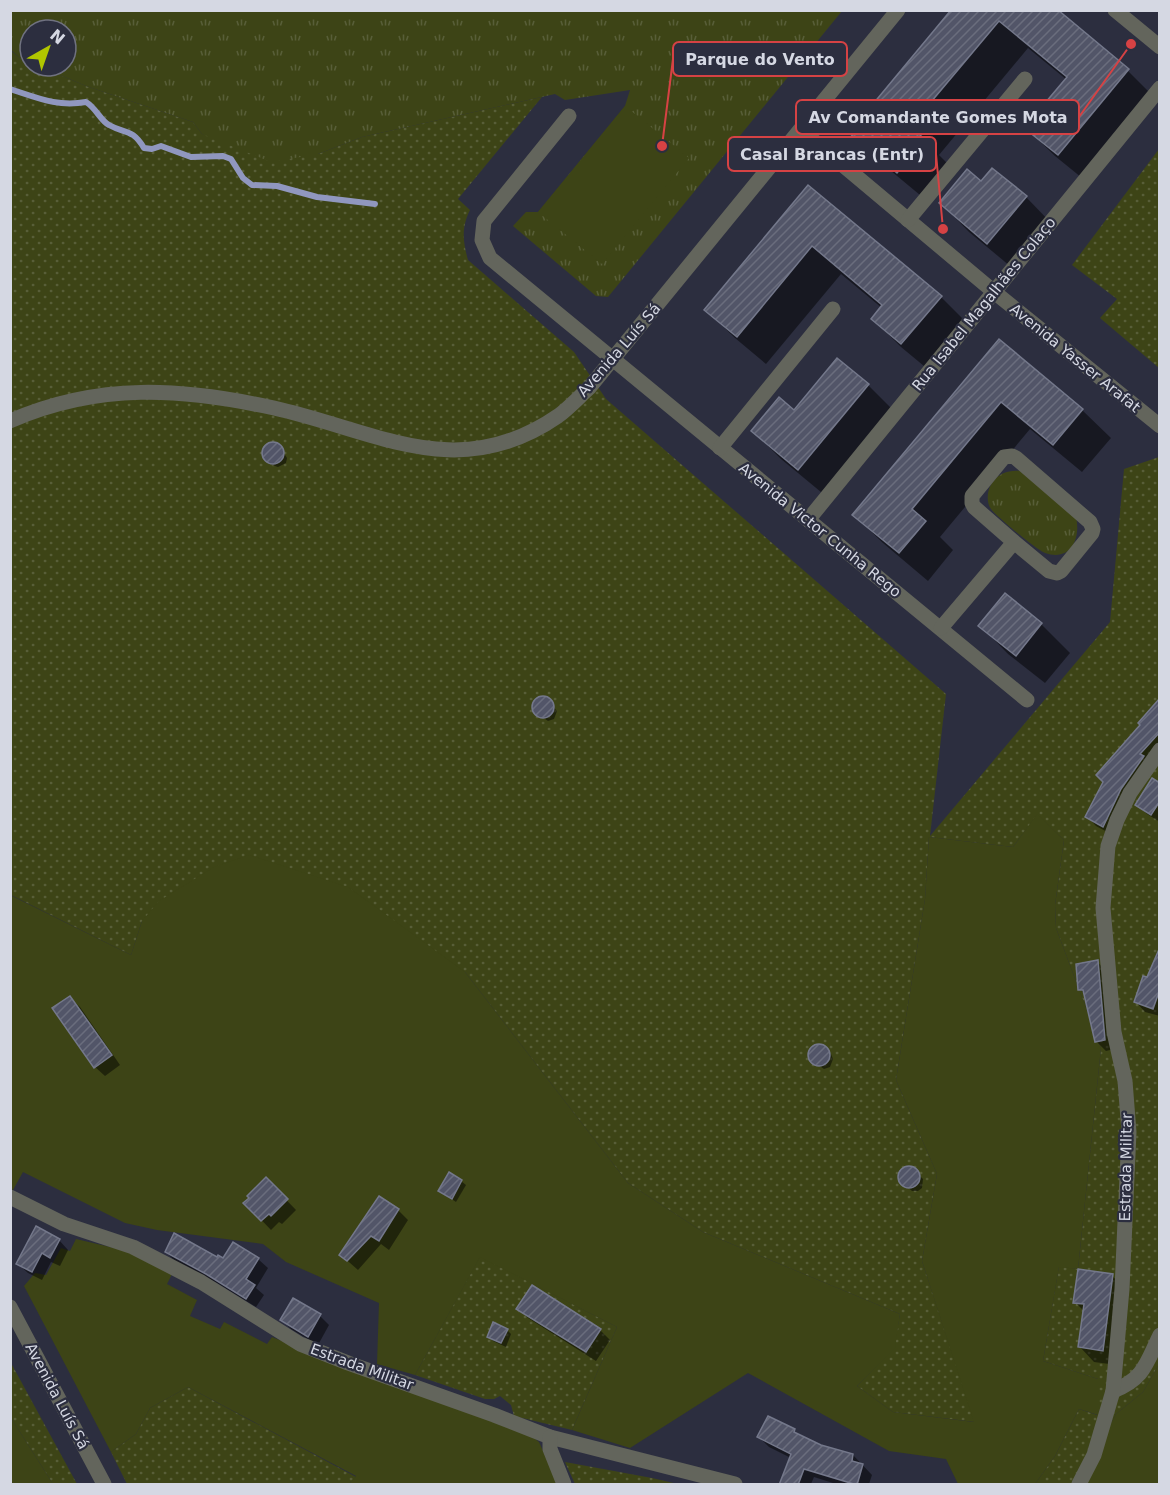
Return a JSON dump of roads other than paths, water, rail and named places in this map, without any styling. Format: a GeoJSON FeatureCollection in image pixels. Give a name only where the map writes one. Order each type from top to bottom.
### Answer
{"type":"FeatureCollection","features":[{"type":"Feature","properties":{"kind":"street","name":"Avenida Luís Sá"},"geometry":{"type":"LineString","coordinates":[[10,421],[49,406],[87,397],[122,393],[172,392],[216,396],[277,408],[394,442],[439,451],[471,449],[501,443],[535,430],[560,414],[588,388],[898,10]]}},
{"type":"Feature","properties":{"kind":"street"},"geometry":{"type":"LineString","coordinates":[[1115,10],[1160,47]]}},
{"type":"Feature","properties":{"kind":"street"},"geometry":{"type":"LineString","coordinates":[[908,220],[1025,79]]}},
{"type":"Feature","properties":{"kind":"street","name":"Rua Isabel Magalhães Colaço"},"geometry":{"type":"LineString","coordinates":[[808,520],[1160,88]]}},
{"type":"Feature","properties":{"kind":"street","name":"Avenida Victor Cunha Rego"},"geometry":{"type":"LineString","coordinates":[[569,116],[484,221],[482,240],[490,258],[1027,700]]}},
{"type":"Feature","properties":{"kind":"street","name":"Avenida Yasser Arafat"},"geometry":{"type":"LineString","coordinates":[[801,130],[1157,425]]}},
{"type":"Feature","properties":{"kind":"street"},"geometry":{"type":"LineString","coordinates":[[720,448],[833,309]]}},
{"type":"Feature","properties":{"kind":"street"},"geometry":{"type":"LineString","coordinates":[[1009,456],[1016,458],[1090,522],[1094,529],[1057,573],[1049,572],[1014,542],[974,507],[971,500],[1004,457],[1009,456]]}},
{"type":"Feature","properties":{"kind":"street"},"geometry":{"type":"LineString","coordinates":[[941,628],[1014,542]]}},
{"type":"Feature","properties":{"kind":"street","name":"Estrada Militar"},"geometry":{"type":"LineString","coordinates":[[1079,1485],[1094,1455],[1113,1391],[1122,1289],[1129,1132],[1125,1081],[1114,1032],[1103,908],[1108,846],[1130,793],[1160,750]]}},
{"type":"Feature","properties":{"kind":"street","name":"Estrada Militar"},"geometry":{"type":"LineString","coordinates":[[10,1197],[64,1224],[133,1247],[201,1282],[300,1344],[549,1437],[735,1485]]}},
{"type":"Feature","properties":{"kind":"street","name":"Avenida Luís Sá"},"geometry":{"type":"LineString","coordinates":[[10,1307],[104,1485]]}},
{"type":"Feature","properties":{"kind":"street"},"geometry":{"type":"LineString","coordinates":[[1113,1391],[1130,1384],[1139,1377],[1160,1335]]}},
{"type":"Feature","properties":{"kind":"street"},"geometry":{"type":"LineString","coordinates":[[549,1437],[550,1449],[564,1485]]}},
{"type":"Feature","properties":{"kind":"waterway"},"geometry":{"type":"LineString","coordinates":[[10,89],[57,102],[86,102],[106,123],[132,134],[144,148],[152,149],[161,146],[191,157],[223,156],[231,159],[243,178],[252,185],[277,186],[317,197],[375,204]]}},
{"type":"Feature","properties":{"kind":"place","name":"Av Comandante Gomes Mota"},"geometry":{"type":"Point","coordinates":[1131,44]}},
{"type":"Feature","properties":{"kind":"place","name":"Parque do Vento"},"geometry":{"type":"Point","coordinates":[662,146]}},
{"type":"Feature","properties":{"kind":"place","name":"Casal Brancas (Entr)"},"geometry":{"type":"Point","coordinates":[943,229]}}]}
